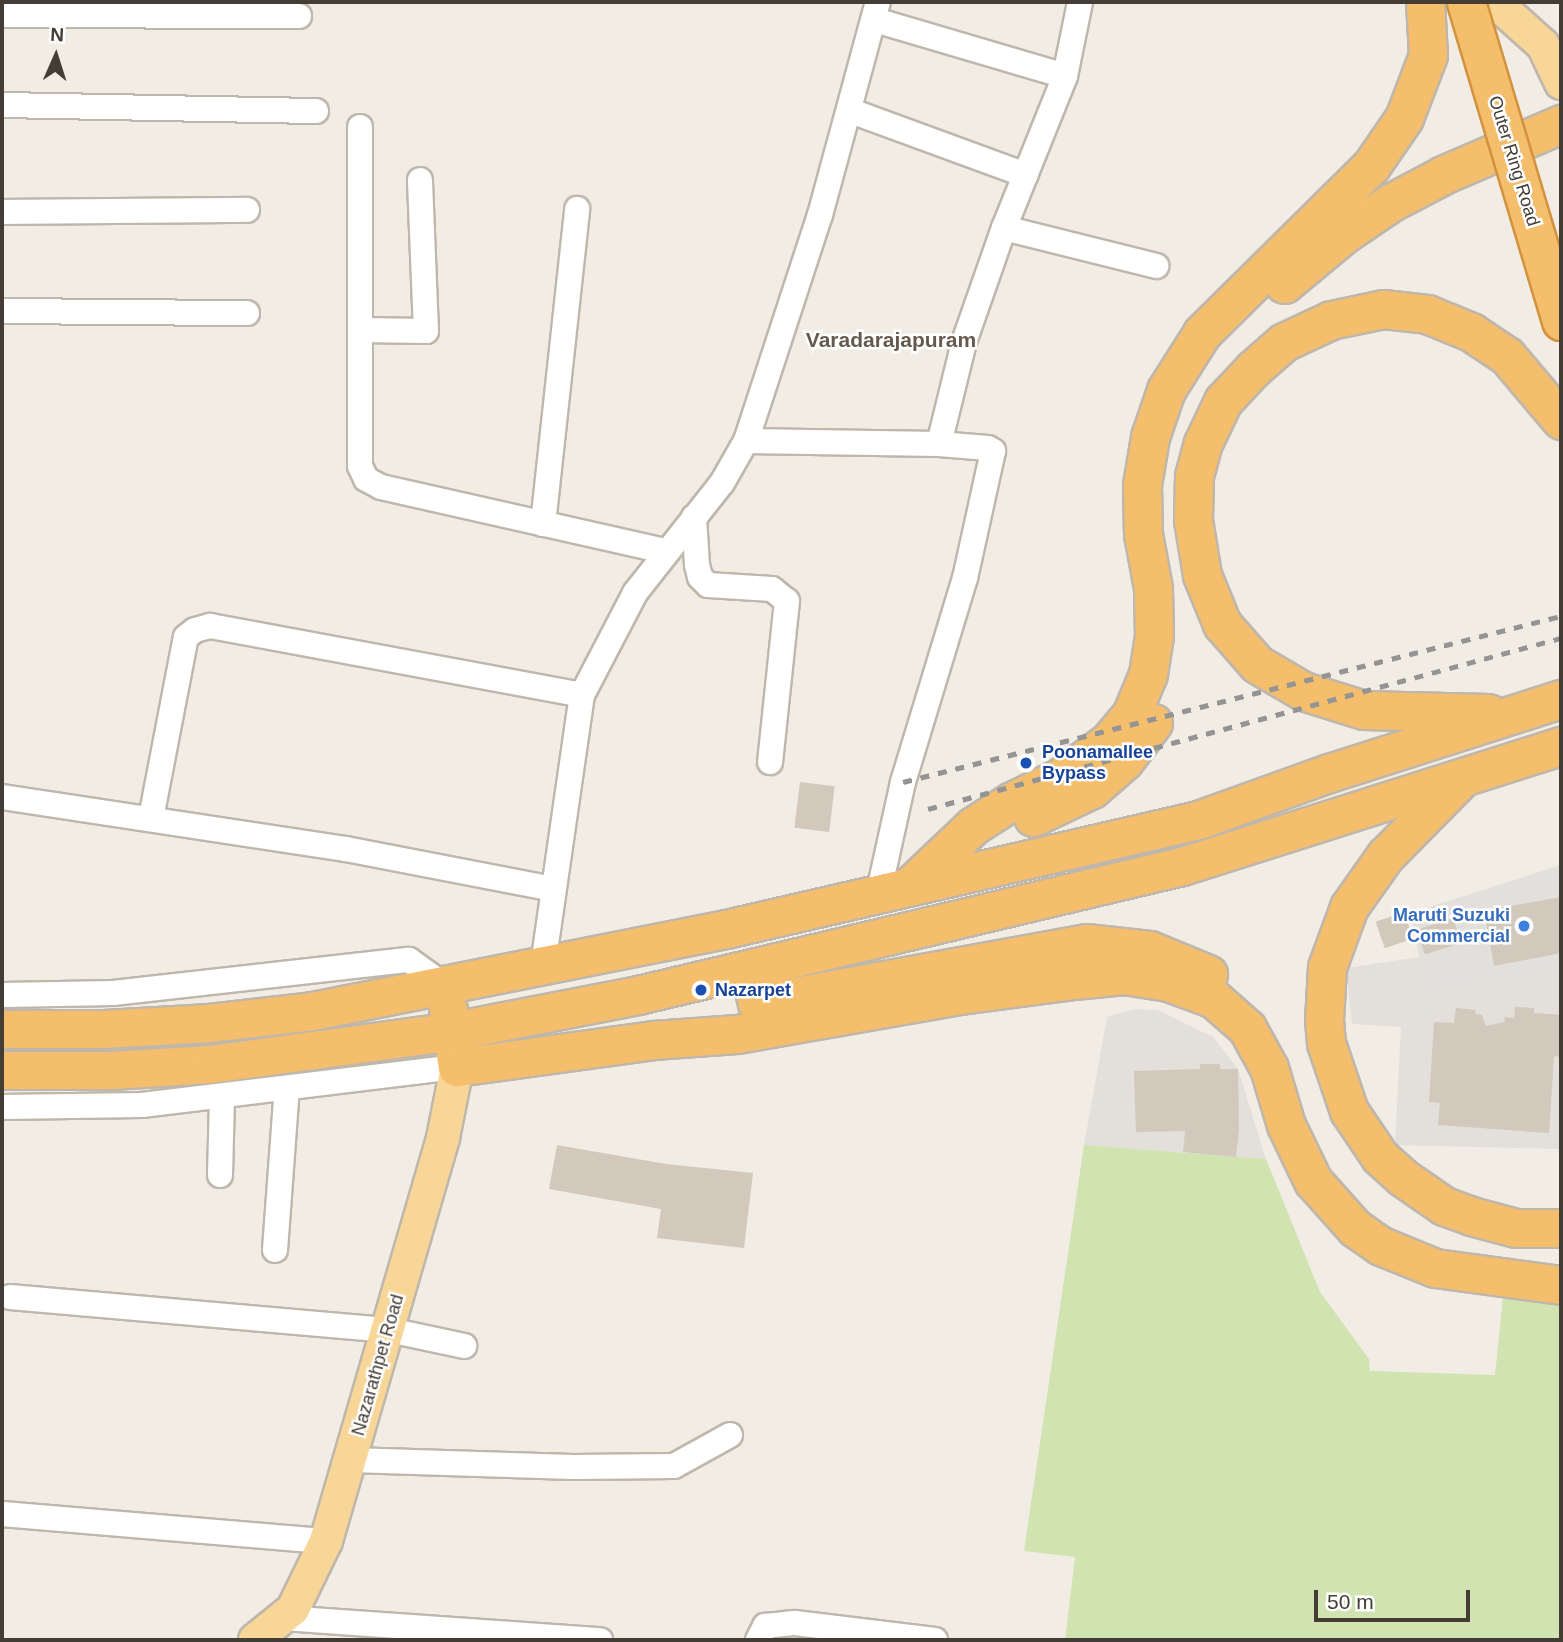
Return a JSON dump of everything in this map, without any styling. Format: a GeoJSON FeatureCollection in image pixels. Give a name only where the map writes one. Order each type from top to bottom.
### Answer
{"type":"FeatureCollection","features":[{"type":"Feature","properties":{"kind":"highway"},"geometry":{"type":"LineString","coordinates":[[893,891],[973,826],[1012,801],[1059,778],[1109,740],[1131,715],[1148,674],[1154,636],[1153,588],[1143,534],[1142,485],[1150,437],[1166,390],[1202,333],[1371,166],[1404,118],[1427,55],[1425,2]]}},
{"type":"Feature","properties":{"kind":"highway","name":"Outer Ring Road"},"geometry":{"type":"LineString","coordinates":[[1466,2],[1561,321]]}},
{"type":"Feature","properties":{"kind":"highway"},"geometry":{"type":"LineString","coordinates":[[957,874],[1017,825],[1092,789],[1124,761],[1154,720],[1171,672],[1175,630],[1162,538],[1165,483],[1177,428],[1199,380],[1231,339],[1287,281],[1343,235],[1390,203],[1443,175],[1561,124]]}},
{"type":"Feature","properties":{"kind":"highway"},"geometry":{"type":"LineString","coordinates":[[1517,714],[1364,710],[1303,691],[1257,664],[1222,624],[1202,575],[1193,520],[1194,476],[1203,443],[1223,401],[1253,369],[1284,342],[1331,320],[1383,309],[1427,314],[1471,332],[1507,356],[1561,420]]}},
{"type":"Feature","properties":{"kind":"highway"},"geometry":{"type":"LineString","coordinates":[[2,1029],[104,1029],[209,1023],[313,1010],[893,891],[1201,819],[1329,774],[1561,699]]}},
{"type":"Feature","properties":{"kind":"highway"},"geometry":{"type":"LineString","coordinates":[[2,1070],[111,1070],[210,1064],[453,1031],[638,995],[1182,866],[1561,746]]}},
{"type":"Feature","properties":{"kind":"highway"},"geometry":{"type":"LineString","coordinates":[[1462,778],[1385,856],[1349,906],[1327,967],[1324,1020],[1326,1043],[1349,1111],[1380,1157],[1402,1177],[1444,1206],[1516,1228],[1561,1228]]}},
{"type":"Feature","properties":{"kind":"highway"},"geometry":{"type":"LineString","coordinates":[[749,969],[757,1003],[1086,943],[1150,950],[1206,973],[1254,1008],[1278,1041],[1298,1078],[1312,1128],[1334,1184],[1372,1224],[1419,1248],[1486,1260],[1561,1266]]}},
{"type":"Feature","properties":{"kind":"highway"},"geometry":{"type":"LineString","coordinates":[[444,985],[457,1067],[653,1040],[737,1034],[960,995],[1074,980],[1124,975],[1168,982],[1214,999],[1247,1028],[1269,1068],[1286,1125],[1313,1181],[1354,1228],[1410,1261],[1435,1268],[1561,1284]]}},
{"type":"Feature","properties":{"kind":"main road"},"geometry":{"type":"LineString","coordinates":[[1495,2],[1543,45],[1561,83]]}},
{"type":"Feature","properties":{"kind":"main road","name":"Nazarathpet Road"},"geometry":{"type":"LineString","coordinates":[[255,1640],[293,1609],[326,1541],[443,1138],[457,1067]]}},
{"type":"Feature","properties":{"kind":"street"},"geometry":{"type":"LineString","coordinates":[[939,444],[964,342],[1004,228],[1065,76],[1080,2]]}},
{"type":"Feature","properties":{"kind":"street"},"geometry":{"type":"LineString","coordinates":[[543,964],[582,695],[635,593],[722,483],[746,441],[851,111],[877,11],[1065,76]]}},
{"type":"Feature","properties":{"kind":"street"},"geometry":{"type":"LineString","coordinates":[[2,15],[299,16]]}},
{"type":"Feature","properties":{"kind":"street"},"geometry":{"type":"LineString","coordinates":[[2,105],[316,111]]}},
{"type":"Feature","properties":{"kind":"street"},"geometry":{"type":"LineString","coordinates":[[851,111],[1027,175]]}},
{"type":"Feature","properties":{"kind":"street"},"geometry":{"type":"LineString","coordinates":[[360,127],[360,466],[366,479],[381,487],[666,551]]}},
{"type":"Feature","properties":{"kind":"street"},"geometry":{"type":"LineString","coordinates":[[361,330],[426,331],[420,180]]}},
{"type":"Feature","properties":{"kind":"street"},"geometry":{"type":"LineString","coordinates":[[543,523],[577,209]]}},
{"type":"Feature","properties":{"kind":"street"},"geometry":{"type":"LineString","coordinates":[[2,212],[247,211]]}},
{"type":"Feature","properties":{"kind":"street"},"geometry":{"type":"LineString","coordinates":[[1004,228],[1156,266]]}},
{"type":"Feature","properties":{"kind":"street"},"geometry":{"type":"LineString","coordinates":[[2,311],[247,313]]}},
{"type":"Feature","properties":{"kind":"street"},"geometry":{"type":"LineString","coordinates":[[746,441],[939,444],[988,448],[993,451],[965,578],[902,782],[893,891]]}},
{"type":"Feature","properties":{"kind":"street"},"geometry":{"type":"LineString","coordinates":[[694,517],[697,565],[700,577],[708,585],[772,589],[787,601],[770,762]]}},
{"type":"Feature","properties":{"kind":"street"},"geometry":{"type":"LineString","coordinates":[[152,818],[186,637],[195,630],[210,626],[582,695]]}},
{"type":"Feature","properties":{"kind":"street"},"geometry":{"type":"LineString","coordinates":[[2,797],[346,849],[553,889]]}},
{"type":"Feature","properties":{"kind":"street"},"geometry":{"type":"LineString","coordinates":[[2,995],[113,993],[409,960],[444,985]]}},
{"type":"Feature","properties":{"kind":"street"},"geometry":{"type":"LineString","coordinates":[[2,1107],[142,1105],[457,1067]]}},
{"type":"Feature","properties":{"kind":"street"},"geometry":{"type":"LineString","coordinates":[[275,1250],[287,1088]]}},
{"type":"Feature","properties":{"kind":"street"},"geometry":{"type":"LineString","coordinates":[[220,1175],[222,1096]]}},
{"type":"Feature","properties":{"kind":"street"},"geometry":{"type":"LineString","coordinates":[[10,1297],[388,1330],[464,1346]]}},
{"type":"Feature","properties":{"kind":"street"},"geometry":{"type":"LineString","coordinates":[[351,1460],[573,1467],[674,1466],[730,1435]]}},
{"type":"Feature","properties":{"kind":"street"},"geometry":{"type":"LineString","coordinates":[[2,1514],[326,1541]]}},
{"type":"Feature","properties":{"kind":"street"},"geometry":{"type":"LineString","coordinates":[[283,1618],[600,1640]]}},
{"type":"Feature","properties":{"kind":"street"},"geometry":{"type":"LineString","coordinates":[[758,1640],[765,1626],[795,1623],[935,1640]]}},
{"type":"Feature","properties":{"kind":"shaded area"},"geometry":{"type":"Polygon","coordinates":[[[1561,865],[1561,966],[1425,990],[1411,913],[1561,865]]]}},
{"type":"Feature","properties":{"kind":"shaded area"},"geometry":{"type":"Polygon","coordinates":[[[1419,957],[1425,990],[1561,966],[1561,1149],[1395,1145],[1401,1027],[1352,1024],[1346,968],[1419,957]]]}},
{"type":"Feature","properties":{"kind":"shaded area"},"geometry":{"type":"Polygon","coordinates":[[[1134,1009],[1157,1010],[1213,1037],[1238,1069],[1266,1159],[1084,1145],[1107,1017],[1134,1009]]]}},
{"type":"Feature","properties":{"kind":"green space"},"geometry":{"type":"Polygon","coordinates":[[[1084,1145],[1266,1159],[1320,1292],[1369,1359],[1370,1371],[1495,1375],[1504,1287],[1561,1292],[1561,1640],[1065,1640],[1075,1557],[1024,1551],[1084,1145]]]}},
{"type":"Feature","properties":{"kind":"building"},"geometry":{"type":"Polygon","coordinates":[[[800,782],[835,786],[829,832],[794,828],[800,782]]]}},
{"type":"Feature","properties":{"kind":"building","name":"Maruti Suzuki Commercial"},"geometry":{"type":"Polygon","coordinates":[[[1561,897],[1561,953],[1494,966],[1484,911],[1561,897]]]}},
{"type":"Feature","properties":{"kind":"building"},"geometry":{"type":"Polygon","coordinates":[[[1404,912],[1413,938],[1385,948],[1376,922],[1404,912]]]}},
{"type":"Feature","properties":{"kind":"building"},"geometry":{"type":"Polygon","coordinates":[[[1453,918],[1461,943],[1425,954],[1417,930],[1453,918]]]}},
{"type":"Feature","properties":{"kind":"building"},"geometry":{"type":"Polygon","coordinates":[[[1515,1007],[1534,1008],[1534,1013],[1561,1015],[1561,1057],[1554,1056],[1549,1133],[1438,1125],[1440,1103],[1429,1102],[1434,1022],[1454,1023],[1456,1008],[1476,1010],[1475,1014],[1482,1015],[1486,1026],[1505,1022],[1504,1017],[1514,1018],[1515,1007]]]}},
{"type":"Feature","properties":{"kind":"building"},"geometry":{"type":"Polygon","coordinates":[[[1200,1064],[1220,1064],[1220,1069],[1238,1069],[1239,1130],[1236,1157],[1183,1152],[1185,1131],[1136,1132],[1134,1071],[1200,1069],[1200,1064]]]}},
{"type":"Feature","properties":{"kind":"building"},"geometry":{"type":"Polygon","coordinates":[[[557,1145],[666,1164],[753,1173],[744,1248],[657,1238],[661,1209],[549,1189],[557,1145]]]}},
{"type":"Feature","properties":{"kind":"railway"},"geometry":{"type":"LineString","coordinates":[[903,782],[1561,616]]}},
{"type":"Feature","properties":{"kind":"railway"},"geometry":{"type":"LineString","coordinates":[[928,809],[1561,638]]}},
{"type":"Feature","properties":{"kind":"place","name":"Poonamallee Bypass"},"geometry":{"type":"Point","coordinates":[1026,763]}},
{"type":"Feature","properties":{"kind":"place","name":"Maruti Suzuki Commercial"},"geometry":{"type":"Point","coordinates":[1524,926]}},
{"type":"Feature","properties":{"kind":"place","name":"Nazarpet"},"geometry":{"type":"Point","coordinates":[701,990]}},
{"type":"Feature","properties":{"kind":"district","name":"Varadarajapuram"},"geometry":{"type":"Point","coordinates":[891,340]}}]}
